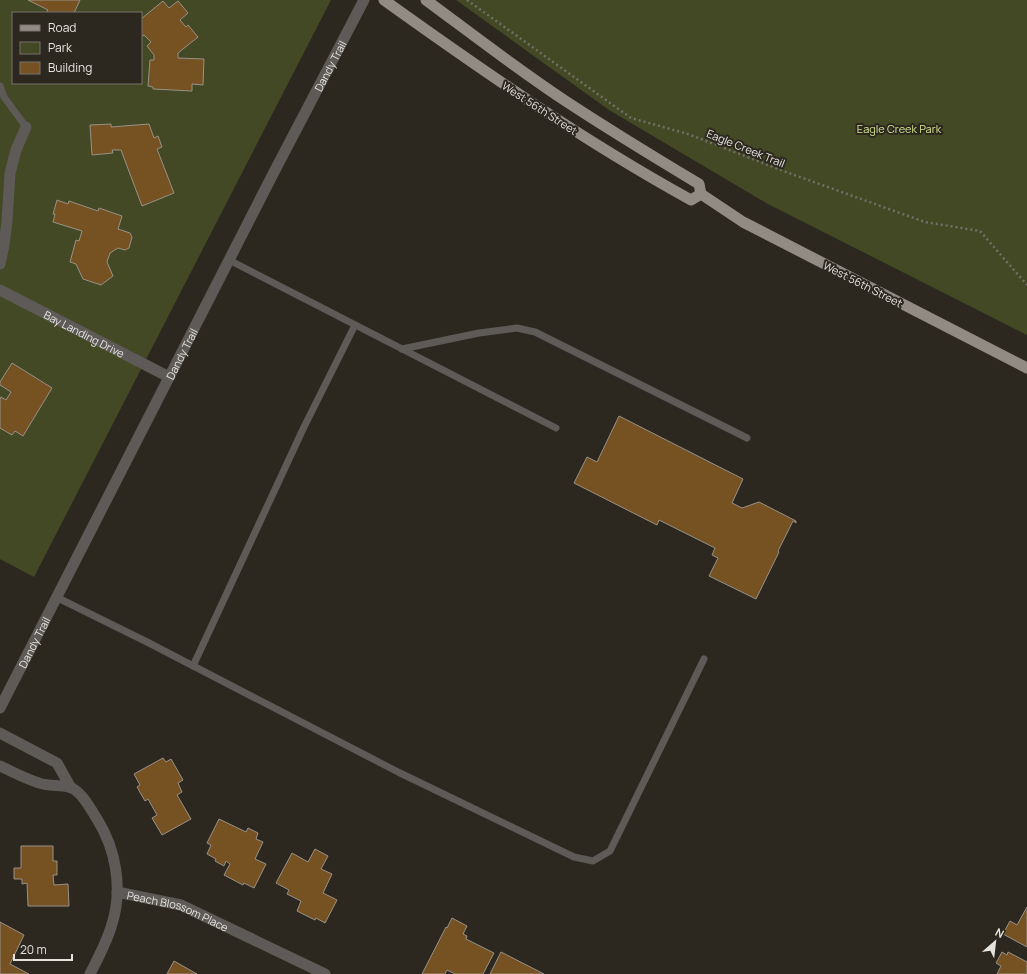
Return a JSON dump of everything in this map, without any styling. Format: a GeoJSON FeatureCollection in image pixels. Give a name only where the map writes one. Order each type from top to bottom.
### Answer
{"type":"FeatureCollection","features":[{"type":"Feature","properties":{"kind":"main road","name":"West 56th Street"},"geometry":{"type":"LineString","coordinates":[[384,0],[540,109],[656,181],[691,200],[701,194]]}},
{"type":"Feature","properties":{"kind":"main road","name":"West 56th Street"},"geometry":{"type":"LineString","coordinates":[[426,0],[563,99],[622,138],[699,184],[701,194],[743,222],[1027,368]]}},
{"type":"Feature","properties":{"kind":"street","name":"Dandy Trail"},"geometry":{"type":"LineString","coordinates":[[0,708],[364,0]]}},
{"type":"Feature","properties":{"kind":"street"},"geometry":{"type":"LineString","coordinates":[[0,264],[7,221],[10,173],[16,150],[26,127]]}},
{"type":"Feature","properties":{"kind":"street","name":"Bay Landing Drive"},"geometry":{"type":"LineString","coordinates":[[0,290],[169,377]]}},
{"type":"Feature","properties":{"kind":"street","name":"Peach Blossom Place"},"geometry":{"type":"LineString","coordinates":[[0,733],[57,764],[71,788],[84,800],[104,830],[113,856],[117,892],[181,905],[325,974]]}},
{"type":"Feature","properties":{"kind":"street"},"geometry":{"type":"LineString","coordinates":[[0,766],[40,784],[71,788]]}},
{"type":"Feature","properties":{"kind":"street"},"geometry":{"type":"LineString","coordinates":[[90,974],[112,925],[117,892]]}},
{"type":"Feature","properties":{"kind":"lane"},"geometry":{"type":"LineString","coordinates":[[0,86],[4,97],[26,127]]}},
{"type":"Feature","properties":{"kind":"lane"},"geometry":{"type":"LineString","coordinates":[[229,260],[556,428]]}},
{"type":"Feature","properties":{"kind":"lane"},"geometry":{"type":"LineString","coordinates":[[192,666],[304,427],[355,325]]}},
{"type":"Feature","properties":{"kind":"lane"},"geometry":{"type":"LineString","coordinates":[[402,349],[517,328],[534,332],[747,438]]}},
{"type":"Feature","properties":{"kind":"lane"},"geometry":{"type":"LineString","coordinates":[[56,598],[149,643],[398,772],[574,856],[593,861],[610,851],[704,659]]}},
{"type":"Feature","properties":{"kind":"path","name":"Eagle Creek Trail"},"geometry":{"type":"LineString","coordinates":[[467,0],[632,118],[688,134],[786,172],[925,222],[980,231],[1027,285]]}},
{"type":"Feature","properties":{"kind":"green space"},"geometry":{"type":"Polygon","coordinates":[[[0,0],[331,0],[34,577],[0,559],[0,0]]]}},
{"type":"Feature","properties":{"kind":"green space","name":"Eagle Creek Park"},"geometry":{"type":"Polygon","coordinates":[[[456,0],[1027,0],[1027,335],[768,204],[609,110],[456,0]]]}},
{"type":"Feature","properties":{"kind":"building"},"geometry":{"type":"Polygon","coordinates":[[[28,0],[80,0],[74,12],[47,12],[48,10],[28,0]]]}},
{"type":"Feature","properties":{"kind":"building"},"geometry":{"type":"Polygon","coordinates":[[[163,1],[169,8],[178,1],[188,13],[180,20],[186,27],[188,25],[198,37],[178,53],[178,58],[204,59],[203,85],[192,84],[192,91],[153,89],[153,87],[148,86],[150,60],[154,60],[154,55],[147,46],[151,42],[144,35],[142,36],[142,18],[163,1]]]}},
{"type":"Feature","properties":{"kind":"building"},"geometry":{"type":"Polygon","coordinates":[[[111,124],[111,127],[149,124],[154,138],[158,136],[162,147],[157,149],[174,193],[142,206],[121,150],[112,150],[113,153],[92,155],[90,125],[111,124]]]}},
{"type":"Feature","properties":{"kind":"building"},"geometry":{"type":"Polygon","coordinates":[[[57,200],[68,204],[69,201],[98,211],[99,208],[122,216],[118,229],[130,233],[132,237],[129,248],[125,250],[118,248],[110,253],[107,262],[113,276],[101,285],[83,279],[76,264],[70,262],[76,240],[79,241],[82,231],[53,222],[55,214],[53,214],[57,200]]]}},
{"type":"Feature","properties":{"kind":"building"},"geometry":{"type":"Polygon","coordinates":[[[12,363],[52,388],[23,436],[15,431],[12,435],[0,428],[0,399],[1,397],[6,400],[11,392],[0,385],[0,382],[12,363]]]}},
{"type":"Feature","properties":{"kind":"building"},"geometry":{"type":"Polygon","coordinates":[[[619,416],[743,479],[732,503],[742,508],[759,502],[796,521],[796,523],[793,521],[756,599],[709,576],[718,558],[712,555],[715,548],[659,520],[657,525],[574,483],[587,457],[597,462],[619,416]]]}},
{"type":"Feature","properties":{"kind":"building"},"geometry":{"type":"Polygon","coordinates":[[[163,758],[166,762],[171,759],[183,780],[178,783],[182,792],[177,795],[191,819],[162,835],[152,818],[157,815],[148,799],[145,801],[137,787],[140,785],[134,774],[163,758]]]}},
{"type":"Feature","properties":{"kind":"building"},"geometry":{"type":"Polygon","coordinates":[[[219,819],[246,832],[248,828],[258,833],[256,839],[263,842],[255,859],[266,864],[254,888],[244,883],[243,885],[224,875],[230,864],[226,861],[224,866],[207,854],[211,845],[207,843],[219,819]]]}},
{"type":"Feature","properties":{"kind":"building"},"geometry":{"type":"Polygon","coordinates":[[[21,846],[53,846],[53,861],[57,861],[57,875],[53,875],[54,885],[68,884],[69,906],[28,906],[27,883],[22,884],[22,879],[14,879],[14,868],[21,868],[21,846]]]}},
{"type":"Feature","properties":{"kind":"building"},"geometry":{"type":"Polygon","coordinates":[[[315,849],[328,856],[321,869],[332,874],[323,893],[337,900],[325,923],[297,911],[301,901],[287,894],[289,890],[276,883],[292,853],[308,862],[315,849]]]}},
{"type":"Feature","properties":{"kind":"building"},"geometry":{"type":"Polygon","coordinates":[[[1027,907],[1027,947],[1003,934],[1010,921],[1017,925],[1027,907]]]}},
{"type":"Feature","properties":{"kind":"building"},"geometry":{"type":"Polygon","coordinates":[[[452,918],[467,926],[463,934],[467,936],[466,939],[494,953],[483,974],[455,974],[447,970],[445,974],[422,974],[452,918]]]}},
{"type":"Feature","properties":{"kind":"building"},"geometry":{"type":"Polygon","coordinates":[[[0,922],[24,935],[10,964],[29,974],[0,974],[0,922]]]}},
{"type":"Feature","properties":{"kind":"building"},"geometry":{"type":"Polygon","coordinates":[[[501,952],[544,974],[490,974],[501,952]]]}},
{"type":"Feature","properties":{"kind":"building"},"geometry":{"type":"Polygon","coordinates":[[[1002,952],[1007,955],[1008,952],[1027,962],[1027,974],[997,974],[1001,966],[996,963],[1002,952]]]}},
{"type":"Feature","properties":{"kind":"building"},"geometry":{"type":"Polygon","coordinates":[[[174,961],[197,974],[167,974],[174,961]]]}}]}
